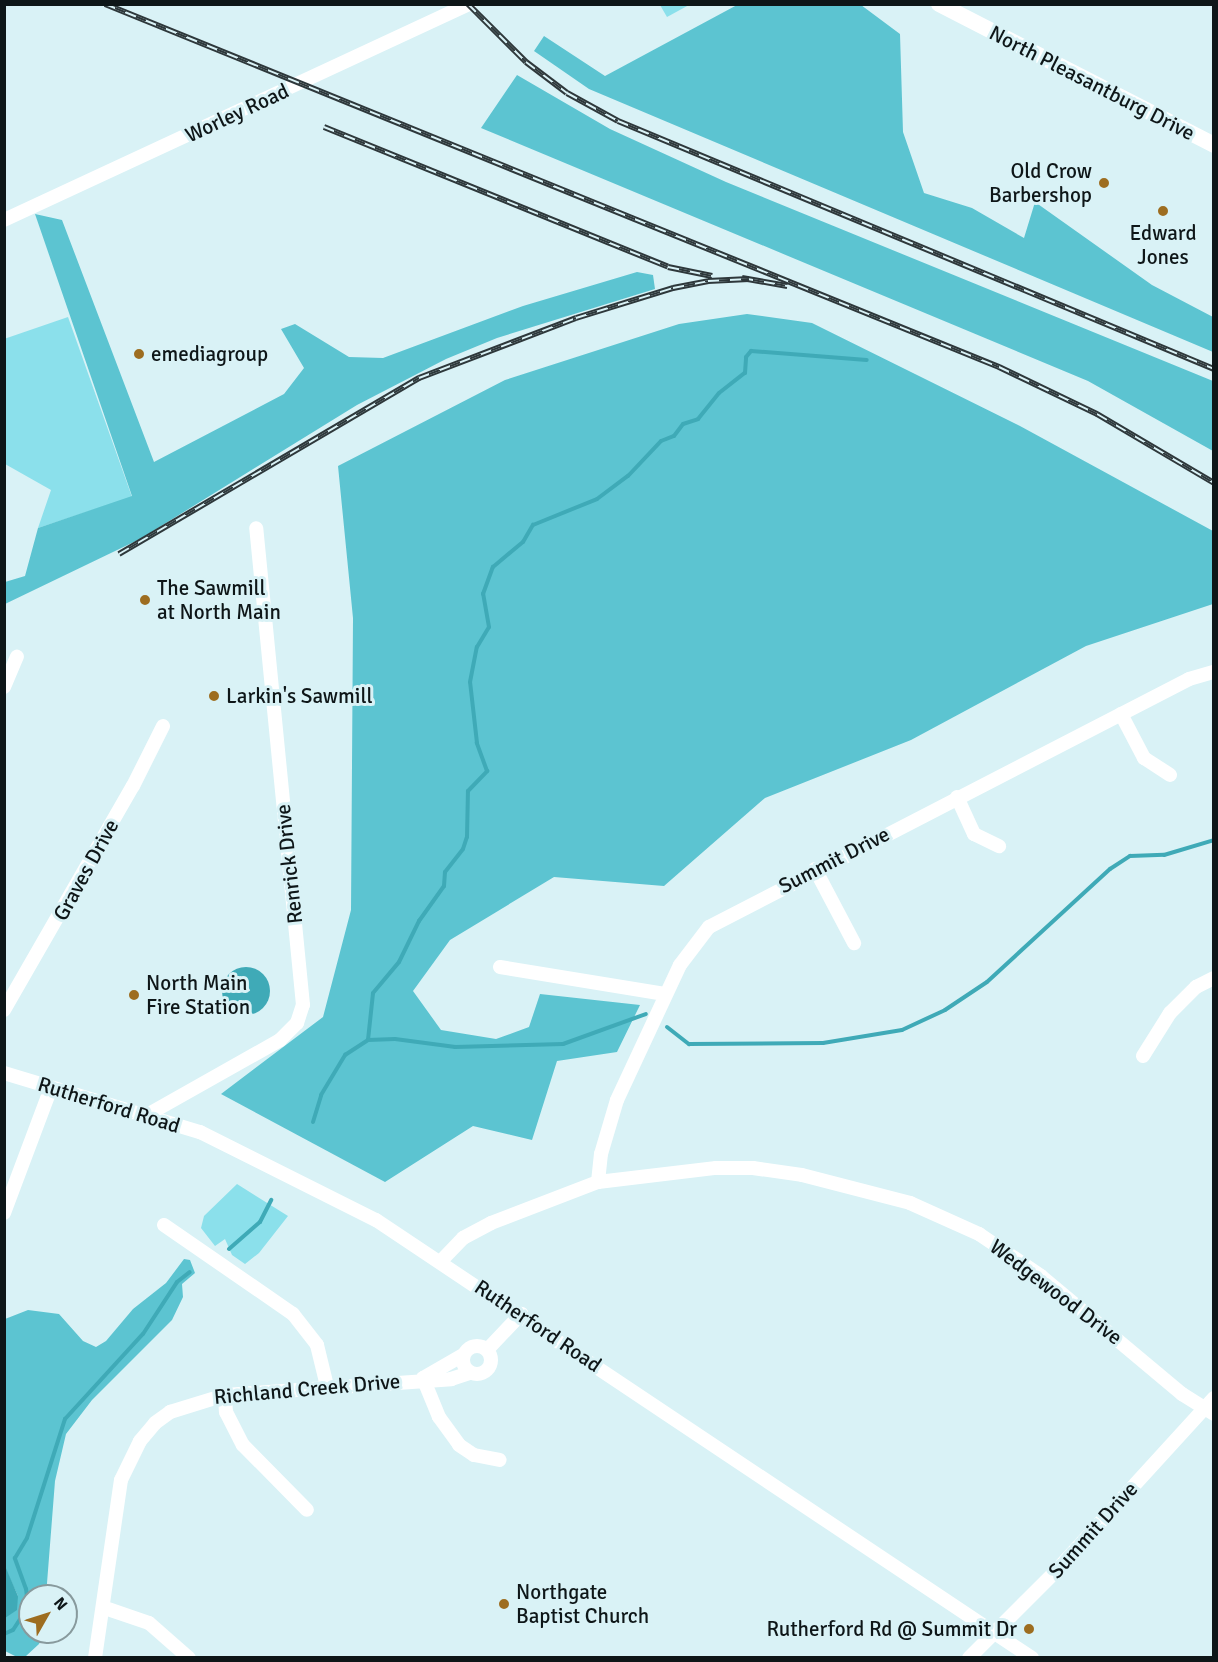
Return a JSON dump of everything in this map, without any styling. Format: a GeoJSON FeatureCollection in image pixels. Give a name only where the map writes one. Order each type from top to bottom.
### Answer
{"type":"FeatureCollection","features":[{"type":"Feature","properties":{"kind":"main road","name":"North Pleasantburg Drive"},"geometry":{"type":"LineString","coordinates":[[939,4],[1214,145]]}},
{"type":"Feature","properties":{"kind":"street","name":"Worley Road"},"geometry":{"type":"LineString","coordinates":[[4,220],[448,17],[469,4]]}},
{"type":"Feature","properties":{"kind":"street","name":"Renrick Drive"},"geometry":{"type":"LineString","coordinates":[[147,1116],[280,1040],[297,1023],[303,1005],[256,528]]}},
{"type":"Feature","properties":{"kind":"street"},"geometry":{"type":"LineString","coordinates":[[4,687],[17,657]]}},
{"type":"Feature","properties":{"kind":"street","name":"Summit Drive"},"geometry":{"type":"LineString","coordinates":[[598,1182],[611,1117],[665,994],[698,937],[709,927],[815,869],[1121,714],[1189,680],[1214,672]]}},
{"type":"Feature","properties":{"kind":"street"},"geometry":{"type":"LineString","coordinates":[[1121,714],[1143,758],[1170,775]]}},
{"type":"Feature","properties":{"kind":"street","name":"Graves Drive"},"geometry":{"type":"LineString","coordinates":[[4,1010],[93,859],[163,726]]}},
{"type":"Feature","properties":{"kind":"street"},"geometry":{"type":"LineString","coordinates":[[957,797],[974,834],[999,846]]}},
{"type":"Feature","properties":{"kind":"street"},"geometry":{"type":"LineString","coordinates":[[815,869],[854,943]]}},
{"type":"Feature","properties":{"kind":"street"},"geometry":{"type":"LineString","coordinates":[[500,967],[665,994]]}},
{"type":"Feature","properties":{"kind":"street"},"geometry":{"type":"LineString","coordinates":[[1143,1056],[1177,1006],[1214,978]]}},
{"type":"Feature","properties":{"kind":"street","name":"Rutherford Road"},"geometry":{"type":"LineString","coordinates":[[4,1073],[200,1132],[287,1173],[376,1220],[521,1314],[1032,1658]]}},
{"type":"Feature","properties":{"kind":"street"},"geometry":{"type":"LineString","coordinates":[[4,1213],[51,1088]]}},
{"type":"Feature","properties":{"kind":"street","name":"Wedgewood Drive"},"geometry":{"type":"LineString","coordinates":[[441,1261],[463,1238],[491,1222],[598,1182],[686,1169],[753,1168],[832,1181],[919,1206],[979,1234],[1020,1260],[1208,1411]]}},
{"type":"Feature","properties":{"kind":"street"},"geometry":{"type":"LineString","coordinates":[[164,1225],[292,1314],[317,1345],[327,1386]]}},
{"type":"Feature","properties":{"kind":"street","name":"Richland Creek Drive"},"geometry":{"type":"LineString","coordinates":[[487,1350],[521,1314]]}},
{"type":"Feature","properties":{"kind":"street","name":"Richland Creek Drive"},"geometry":{"type":"LineString","coordinates":[[423,1378],[474,1346],[487,1350]]}},
{"type":"Feature","properties":{"kind":"street","name":"Richland Creek Drive"},"geometry":{"type":"LineString","coordinates":[[95,1658],[105,1608],[114,1508],[121,1479],[140,1441],[170,1412],[225,1395],[423,1378],[451,1379],[470,1373],[483,1373],[489,1367],[487,1350]]}},
{"type":"Feature","properties":{"kind":"street"},"geometry":{"type":"LineString","coordinates":[[463,1355],[464,1367],[470,1373]]}},
{"type":"Feature","properties":{"kind":"street"},"geometry":{"type":"LineString","coordinates":[[423,1378],[439,1417],[459,1445],[474,1455],[500,1460]]}},
{"type":"Feature","properties":{"kind":"street"},"geometry":{"type":"LineString","coordinates":[[225,1395],[226,1412],[243,1445],[307,1510]]}},
{"type":"Feature","properties":{"kind":"street","name":"Summit Drive"},"geometry":{"type":"LineString","coordinates":[[969,1658],[996,1633],[1208,1411],[1214,1398]]}},
{"type":"Feature","properties":{"kind":"street"},"geometry":{"type":"LineString","coordinates":[[105,1608],[149,1623],[189,1658]]}},
{"type":"Feature","properties":{"kind":"shaded area"},"geometry":{"type":"Polygon","coordinates":[[[660,5],[689,5],[667,17],[660,5]]]}},
{"type":"Feature","properties":{"kind":"shaded area"},"geometry":{"type":"Polygon","coordinates":[[[737,5],[861,5],[900,34],[903,132],[924,193],[972,208],[1024,238],[1035,202],[1152,285],[1213,317],[1213,352],[589,89],[534,51],[544,36],[605,76],[737,5]]]}},
{"type":"Feature","properties":{"kind":"shaded area"},"geometry":{"type":"Polygon","coordinates":[[[517,75],[610,129],[726,182],[1213,381],[1213,451],[1088,381],[481,128],[517,75]]]}},
{"type":"Feature","properties":{"kind":"shaded area"},"geometry":{"type":"Polygon","coordinates":[[[35,214],[62,220],[154,462],[284,394],[304,368],[281,329],[295,324],[349,357],[383,358],[523,306],[637,272],[653,275],[655,289],[497,338],[446,359],[357,405],[140,539],[5,604],[5,582],[25,576],[38,528],[132,496],[35,214]]]}},
{"type":"Feature","properties":{"kind":"shaded area"},"geometry":{"type":"Polygon","coordinates":[[[747,314],[812,323],[1020,426],[1213,531],[1213,604],[1086,646],[911,740],[765,798],[664,886],[554,877],[450,940],[413,991],[441,1030],[496,1039],[529,1027],[540,994],[640,1005],[617,1052],[557,1061],[532,1140],[473,1126],[385,1182],[221,1094],[323,1017],[351,910],[353,618],[338,466],[505,380],[679,324],[747,314]]]}},
{"type":"Feature","properties":{"kind":"shaded area"},"geometry":{"type":"Polygon","coordinates":[[[68,317],[132,497],[38,528],[51,490],[5,464],[4,339],[68,317]]]}},
{"type":"Feature","properties":{"kind":"shaded area"},"geometry":{"type":"Polygon","coordinates":[[[241,967],[251,967],[263,974],[270,986],[270,996],[263,1008],[251,1015],[241,1015],[226,1004],[222,996],[222,986],[233,971],[241,967]]]}},
{"type":"Feature","properties":{"kind":"shaded area"},"geometry":{"type":"Polygon","coordinates":[[[237,1184],[288,1216],[259,1253],[245,1264],[232,1255],[225,1239],[215,1246],[201,1228],[204,1216],[237,1184]]]}},
{"type":"Feature","properties":{"kind":"shaded area"},"geometry":{"type":"Polygon","coordinates":[[[184,1259],[190,1260],[195,1273],[182,1284],[183,1297],[172,1320],[92,1400],[66,1434],[55,1481],[47,1584],[18,1584],[18,1596],[4,1566],[5,1319],[28,1310],[59,1314],[83,1341],[96,1347],[106,1341],[133,1309],[166,1283],[184,1259]]]}},
{"type":"Feature","properties":{"kind":"shaded area"},"geometry":{"type":"Polygon","coordinates":[[[5,1566],[18,1596],[17,1610],[5,1618],[5,1566]]]}},
{"type":"Feature","properties":{"kind":"shaded area"},"geometry":{"type":"Polygon","coordinates":[[[18,1596],[18,1644],[39,1644],[26,1656],[17,1657],[5,1651],[4,1619],[18,1596]]]}},
{"type":"Feature","properties":{"kind":"waterway"},"geometry":{"type":"LineString","coordinates":[[368,1040],[373,993],[399,962],[419,921],[444,886],[445,872],[463,849],[467,837],[468,791],[487,771],[477,743],[470,682],[477,647],[489,627],[483,594],[493,567],[523,542],[533,525],[597,499],[628,476],[661,441],[674,436],[683,424],[698,419],[719,393],[745,373],[746,357],[751,351],[867,360]]}},
{"type":"Feature","properties":{"kind":"waterway"},"geometry":{"type":"LineString","coordinates":[[667,1027],[689,1044],[823,1043],[902,1030],[945,1010],[987,982],[1110,869],[1130,856],[1164,855],[1214,840]]}},
{"type":"Feature","properties":{"kind":"waterway"},"geometry":{"type":"LineString","coordinates":[[313,1122],[321,1095],[345,1055],[368,1040],[395,1039],[455,1047],[563,1044],[646,1014]]}},
{"type":"Feature","properties":{"kind":"waterway"},"geometry":{"type":"LineString","coordinates":[[229,1249],[260,1222],[271,1200]]}},
{"type":"Feature","properties":{"kind":"waterway"},"geometry":{"type":"LineString","coordinates":[[4,1634],[13,1630],[28,1607],[26,1589],[15,1558],[27,1538],[65,1419],[143,1334],[177,1282],[190,1272]]}},
{"type":"Feature","properties":{"kind":"railway"},"geometry":{"type":"LineString","coordinates":[[105,4],[999,367],[1097,414],[1214,483]]}},
{"type":"Feature","properties":{"kind":"railway"},"geometry":{"type":"LineString","coordinates":[[468,4],[526,62],[567,93],[618,121],[1214,369]]}},
{"type":"Feature","properties":{"kind":"railway"},"geometry":{"type":"LineString","coordinates":[[324,127],[668,267],[712,276]]}},
{"type":"Feature","properties":{"kind":"railway"},"geometry":{"type":"LineString","coordinates":[[742,278],[787,286]]}},
{"type":"Feature","properties":{"kind":"railway"},"geometry":{"type":"LineString","coordinates":[[119,554],[419,378],[576,318],[673,288],[708,281],[749,279]]}},
{"type":"Feature","properties":{"kind":"place","name":"Old Crow Barbershop"},"geometry":{"type":"Point","coordinates":[1104,183]}},
{"type":"Feature","properties":{"kind":"place","name":"Edward Jones"},"geometry":{"type":"Point","coordinates":[1163,211]}},
{"type":"Feature","properties":{"kind":"place","name":"emediagroup"},"geometry":{"type":"Point","coordinates":[139,354]}},
{"type":"Feature","properties":{"kind":"place","name":"The Sawmill at North Main"},"geometry":{"type":"Point","coordinates":[145,600]}},
{"type":"Feature","properties":{"kind":"place","name":"Larkin's Sawmill"},"geometry":{"type":"Point","coordinates":[214,696]}},
{"type":"Feature","properties":{"kind":"place","name":"North Main Fire Station"},"geometry":{"type":"Point","coordinates":[134,995]}},
{"type":"Feature","properties":{"kind":"place","name":"Northgate Baptist Church"},"geometry":{"type":"Point","coordinates":[504,1604]}},
{"type":"Feature","properties":{"kind":"place","name":"Rutherford Rd @ Summit Dr"},"geometry":{"type":"Point","coordinates":[1029,1629]}}]}
